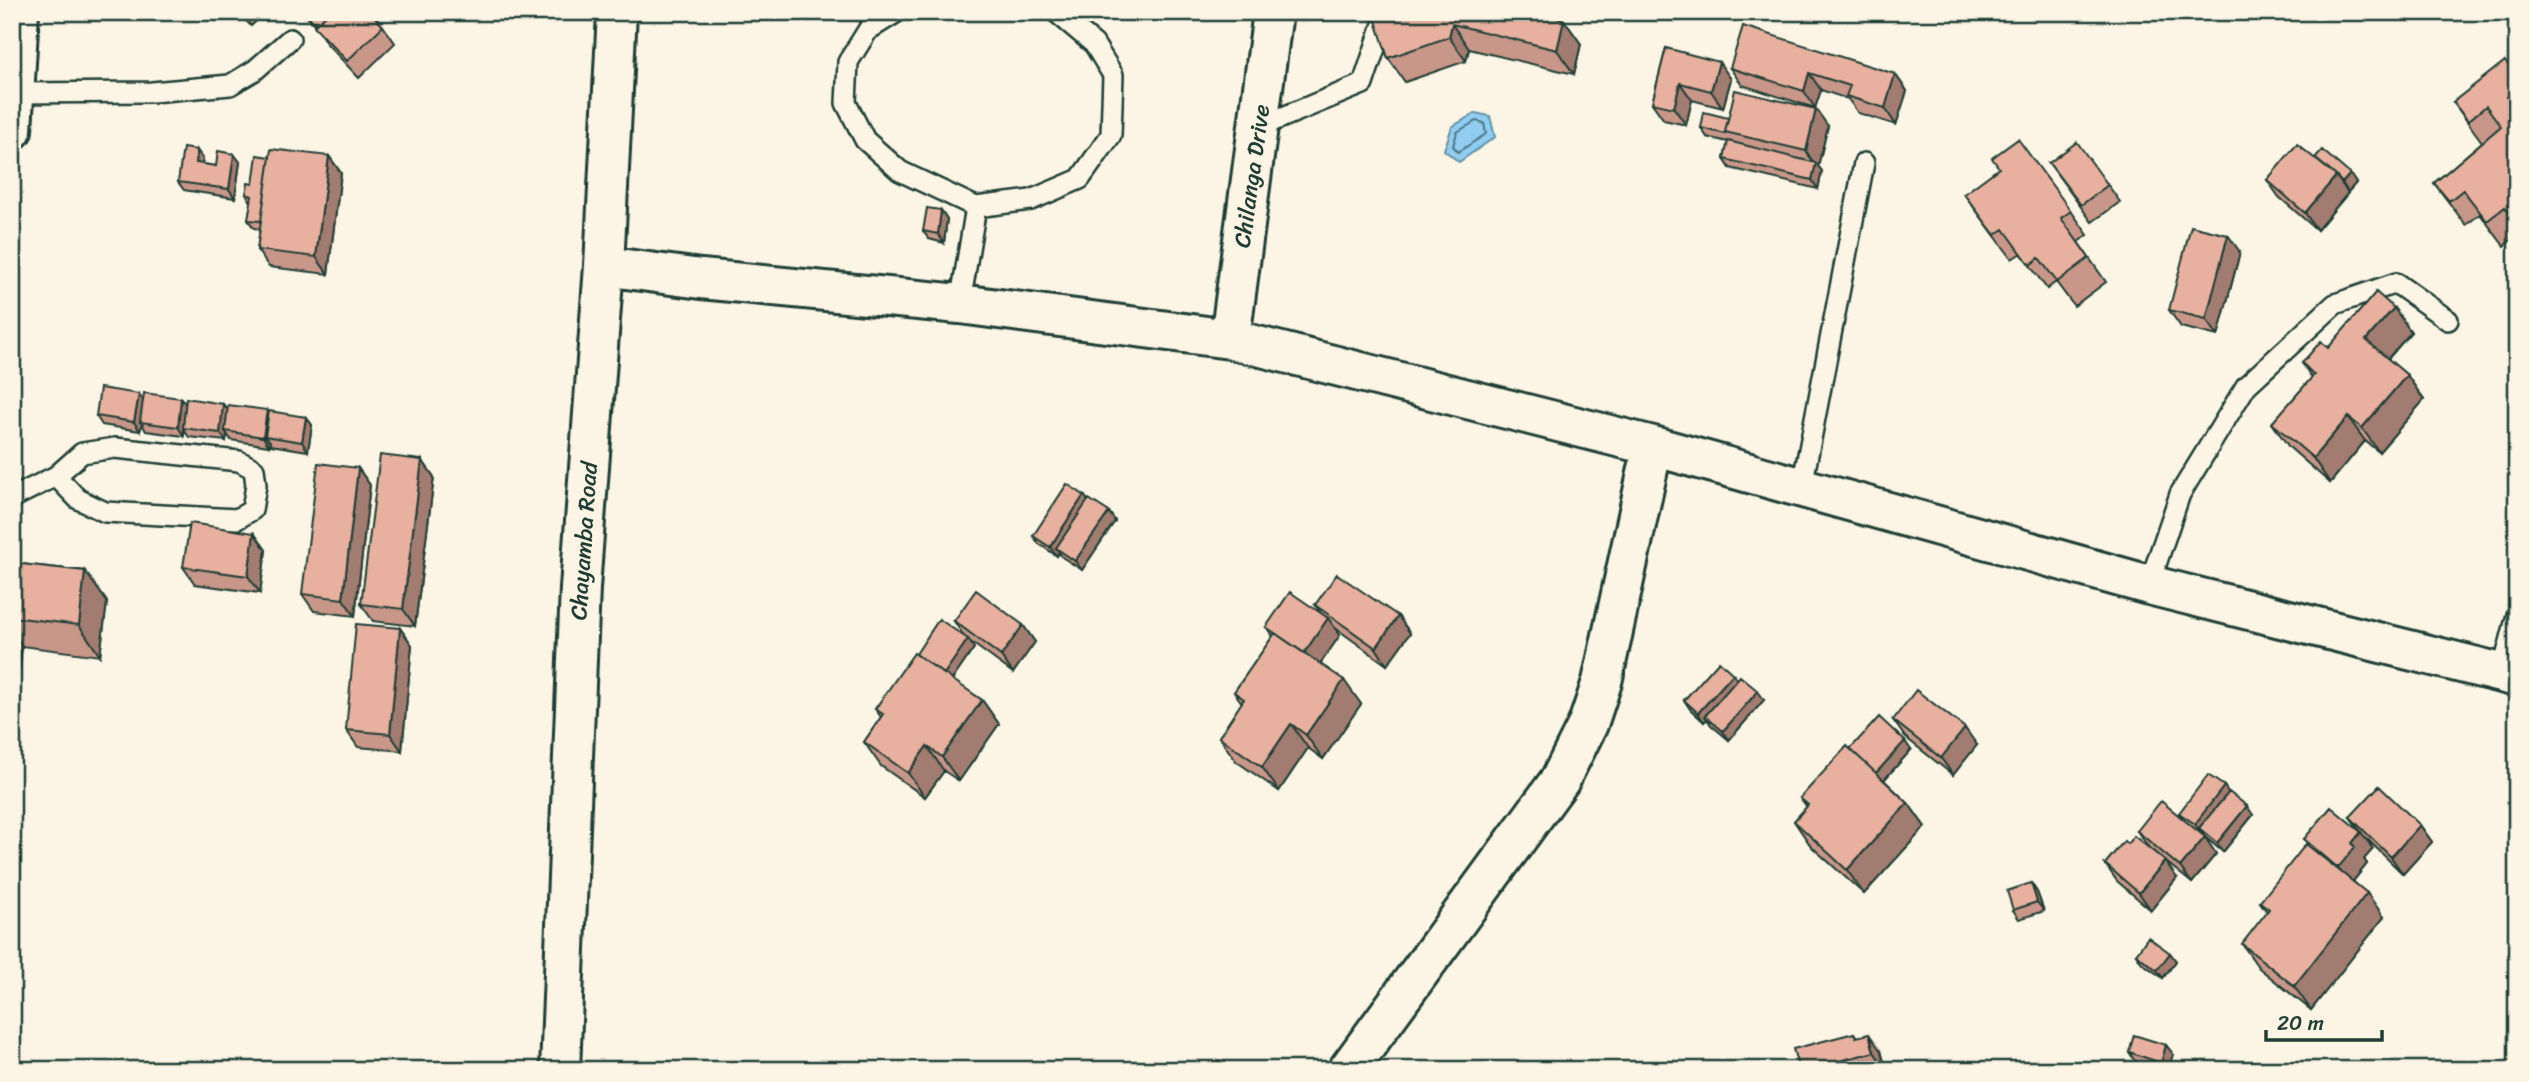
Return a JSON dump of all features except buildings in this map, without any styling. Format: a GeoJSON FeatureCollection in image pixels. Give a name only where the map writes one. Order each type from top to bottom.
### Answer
{"type":"FeatureCollection","features":[{"type":"Feature","properties":{"kind":"street"},"geometry":{"type":"LineString","coordinates":[[13,112],[19,12]]}},
{"type":"Feature","properties":{"kind":"street","name":"Chayamba Road"},"geometry":{"type":"LineString","coordinates":[[560,1070],[580,588],[604,266],[617,12]]}},
{"type":"Feature","properties":{"kind":"street","name":"Chilanga Drive"},"geometry":{"type":"LineString","coordinates":[[1230,339],[1273,12]]}},
{"type":"Feature","properties":{"kind":"street"},"geometry":{"type":"LineString","coordinates":[[604,266],[701,279],[960,304],[1230,339],[1653,446],[2149,585],[2509,675]]}},
{"type":"Feature","properties":{"kind":"street"},"geometry":{"type":"LineString","coordinates":[[1348,1070],[1560,780],[1588,724],[1602,682],[1653,446]]}},
{"type":"Feature","properties":{"kind":"lane"},"geometry":{"type":"LineString","coordinates":[[897,12],[869,30],[848,62],[846,103],[865,140],[900,171],[976,207],[1031,200],[1080,179],[1111,135],[1113,75],[1094,44],[1056,12]]}},
{"type":"Feature","properties":{"kind":"lane"},"geometry":{"type":"LineString","coordinates":[[1259,127],[1363,84],[1387,12]]}},
{"type":"Feature","properties":{"kind":"lane"},"geometry":{"type":"LineString","coordinates":[[13,112],[152,92],[230,85],[256,70],[290,39]]}},
{"type":"Feature","properties":{"kind":"lane"},"geometry":{"type":"LineString","coordinates":[[1802,486],[1864,163]]}},
{"type":"Feature","properties":{"kind":"lane"},"geometry":{"type":"LineString","coordinates":[[960,304],[976,207]]}},
{"type":"Feature","properties":{"kind":"lane"},"geometry":{"type":"LineString","coordinates":[[2149,585],[2180,494],[2246,386],[2334,304],[2396,283],[2448,320]]}},
{"type":"Feature","properties":{"kind":"lane"},"geometry":{"type":"LineString","coordinates":[[12,498],[56,476],[82,453],[115,448],[239,461],[254,469],[256,485],[252,510],[237,519],[105,512],[78,499],[56,476]]}},
{"type":"Feature","properties":{"kind":"lane"},"geometry":{"type":"LineString","coordinates":[[2509,675],[2517,615]]}},
{"type":"Feature","properties":{"kind":"water"},"geometry":{"type":"Polygon","coordinates":[[[1475,113],[1490,116],[1495,137],[1459,162],[1444,150],[1452,127],[1475,113]]]}}]}
